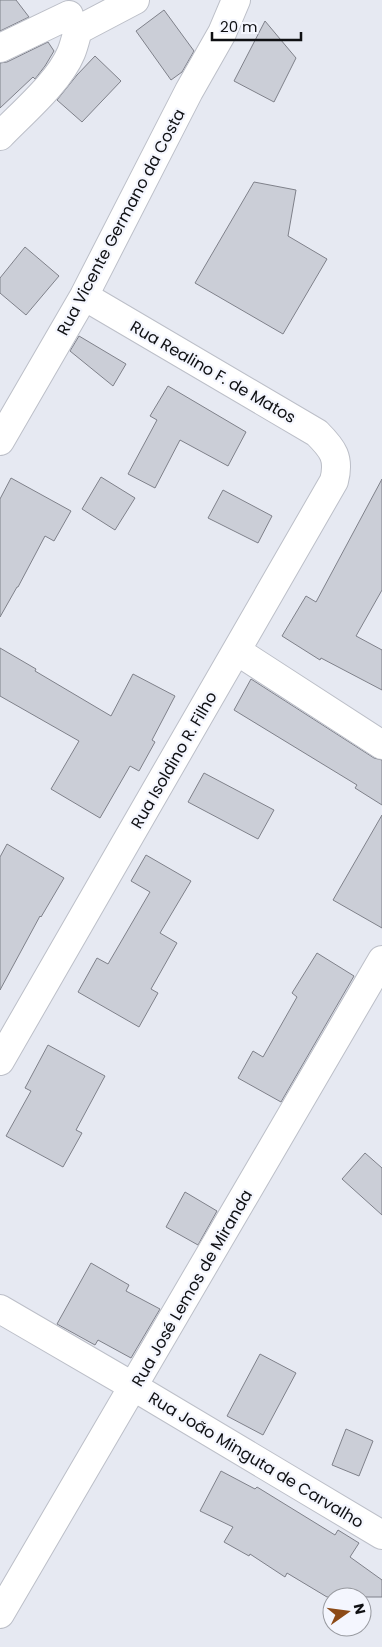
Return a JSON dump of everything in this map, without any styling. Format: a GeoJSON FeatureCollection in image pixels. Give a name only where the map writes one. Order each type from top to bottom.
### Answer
{"type":"FeatureCollection","features":[{"type":"Feature","properties":{"kind":"street"},"geometry":{"type":"LineString","coordinates":[[0,48],[69,15],[135,0]]}},
{"type":"Feature","properties":{"kind":"street","name":"Rua Vicente Germano da Costa"},"geometry":{"type":"LineString","coordinates":[[0,441],[84,296],[189,91],[222,33],[236,0]]}},
{"type":"Feature","properties":{"kind":"street"},"geometry":{"type":"LineString","coordinates":[[0,136],[42,93],[62,69],[71,53],[69,15]]}},
{"type":"Feature","properties":{"kind":"street","name":"Rua Realino F. de Matos"},"geometry":{"type":"LineString","coordinates":[[84,296],[317,433],[327,443],[335,456]]}},
{"type":"Feature","properties":{"kind":"street","name":"Rua Isoldino R. Filho"},"geometry":{"type":"LineString","coordinates":[[0,1061],[334,480],[337,468],[335,456]]}},
{"type":"Feature","properties":{"kind":"street"},"geometry":{"type":"LineString","coordinates":[[237,651],[382,745]]}},
{"type":"Feature","properties":{"kind":"street","name":"Rua José Lemos de Miranda"},"geometry":{"type":"LineString","coordinates":[[0,1614],[382,960]]}},
{"type":"Feature","properties":{"kind":"street","name":"Rua João Minguta de Carvalho"},"geometry":{"type":"LineString","coordinates":[[0,1310],[134,1387],[382,1535]]}},
{"type":"Feature","properties":{"kind":"building"},"geometry":{"type":"Polygon","coordinates":[[[0,0],[16,0],[29,17],[0,31],[0,0]]]}},
{"type":"Feature","properties":{"kind":"building"},"geometry":{"type":"Polygon","coordinates":[[[164,10],[194,51],[182,72],[171,80],[136,31],[164,10]]]}},
{"type":"Feature","properties":{"kind":"building"},"geometry":{"type":"Polygon","coordinates":[[[265,21],[296,58],[274,102],[234,81],[265,21]]]}},
{"type":"Feature","properties":{"kind":"building"},"geometry":{"type":"Polygon","coordinates":[[[48,42],[54,51],[45,66],[35,79],[33,77],[0,108],[0,63],[7,62],[48,42]]]}},
{"type":"Feature","properties":{"kind":"building"},"geometry":{"type":"Polygon","coordinates":[[[95,56],[121,81],[82,122],[57,100],[95,56]]]}},
{"type":"Feature","properties":{"kind":"building"},"geometry":{"type":"Polygon","coordinates":[[[254,182],[296,190],[288,236],[327,259],[283,334],[195,283],[254,182]]]}},
{"type":"Feature","properties":{"kind":"building"},"geometry":{"type":"Polygon","coordinates":[[[25,247],[59,276],[26,315],[0,293],[0,278],[25,247]]]}},
{"type":"Feature","properties":{"kind":"building"},"geometry":{"type":"Polygon","coordinates":[[[79,336],[126,364],[113,386],[70,351],[79,336]]]}},
{"type":"Feature","properties":{"kind":"building"},"geometry":{"type":"Polygon","coordinates":[[[168,386],[246,432],[228,466],[180,440],[155,488],[128,474],[157,420],[150,416],[168,386]]]}},
{"type":"Feature","properties":{"kind":"building"},"geometry":{"type":"Polygon","coordinates":[[[101,477],[135,498],[115,530],[82,509],[101,477]]]}},
{"type":"Feature","properties":{"kind":"building"},"geometry":{"type":"Polygon","coordinates":[[[11,478],[71,511],[54,541],[45,536],[0,617],[0,499],[11,478]]]}},
{"type":"Feature","properties":{"kind":"building"},"geometry":{"type":"Polygon","coordinates":[[[382,479],[382,590],[356,636],[382,650],[382,690],[321,658],[320,660],[282,636],[306,596],[316,602],[382,479]]]}},
{"type":"Feature","properties":{"kind":"building"},"geometry":{"type":"Polygon","coordinates":[[[223,490],[272,516],[258,543],[208,518],[223,490]]]}},
{"type":"Feature","properties":{"kind":"building"},"geometry":{"type":"Polygon","coordinates":[[[0,648],[111,716],[133,674],[175,696],[152,740],[155,742],[139,771],[130,766],[100,818],[51,789],[79,741],[0,696],[0,648]]]}},
{"type":"Feature","properties":{"kind":"building"},"geometry":{"type":"Polygon","coordinates":[[[251,679],[374,758],[382,760],[382,805],[355,788],[357,785],[234,710],[251,679]]]}},
{"type":"Feature","properties":{"kind":"building"},"geometry":{"type":"Polygon","coordinates":[[[204,773],[274,810],[258,839],[188,802],[204,773]]]}},
{"type":"Feature","properties":{"kind":"building"},"geometry":{"type":"Polygon","coordinates":[[[382,815],[382,928],[333,900],[382,815]]]}},
{"type":"Feature","properties":{"kind":"building"},"geometry":{"type":"Polygon","coordinates":[[[7,844],[64,878],[40,916],[0,990],[0,857],[7,844]]]}},
{"type":"Feature","properties":{"kind":"building"},"geometry":{"type":"Polygon","coordinates":[[[146,855],[191,881],[160,933],[177,943],[151,989],[158,993],[139,1027],[78,992],[97,958],[108,964],[150,892],[131,881],[146,855]]]}},
{"type":"Feature","properties":{"kind":"building"},"geometry":{"type":"Polygon","coordinates":[[[317,953],[354,976],[281,1102],[238,1078],[253,1051],[263,1057],[297,997],[292,993],[317,953]]]}},
{"type":"Feature","properties":{"kind":"building"},"geometry":{"type":"Polygon","coordinates":[[[48,1045],[105,1076],[76,1130],[82,1133],[63,1167],[6,1136],[31,1091],[25,1088],[48,1045]]]}},
{"type":"Feature","properties":{"kind":"building"},"geometry":{"type":"Polygon","coordinates":[[[365,1153],[382,1168],[382,1215],[342,1179],[365,1153]]]}},
{"type":"Feature","properties":{"kind":"building"},"geometry":{"type":"Polygon","coordinates":[[[185,1192],[217,1211],[198,1245],[166,1227],[185,1192]]]}},
{"type":"Feature","properties":{"kind":"building"},"geometry":{"type":"Polygon","coordinates":[[[91,1263],[129,1285],[126,1291],[160,1309],[131,1358],[98,1340],[95,1345],[57,1324],[91,1263]]]}},
{"type":"Feature","properties":{"kind":"building"},"geometry":{"type":"Polygon","coordinates":[[[260,1354],[296,1373],[263,1435],[227,1416],[260,1354]]]}},
{"type":"Feature","properties":{"kind":"building"},"geometry":{"type":"Polygon","coordinates":[[[346,1429],[373,1441],[359,1476],[332,1465],[346,1429]]]}},
{"type":"Feature","properties":{"kind":"building"},"geometry":{"type":"Polygon","coordinates":[[[221,1471],[255,1489],[257,1487],[335,1535],[338,1530],[359,1543],[350,1557],[382,1580],[382,1597],[372,1597],[372,1587],[322,1587],[322,1594],[287,1573],[285,1577],[250,1554],[249,1556],[224,1542],[233,1527],[200,1511],[221,1471]]]}}]}
